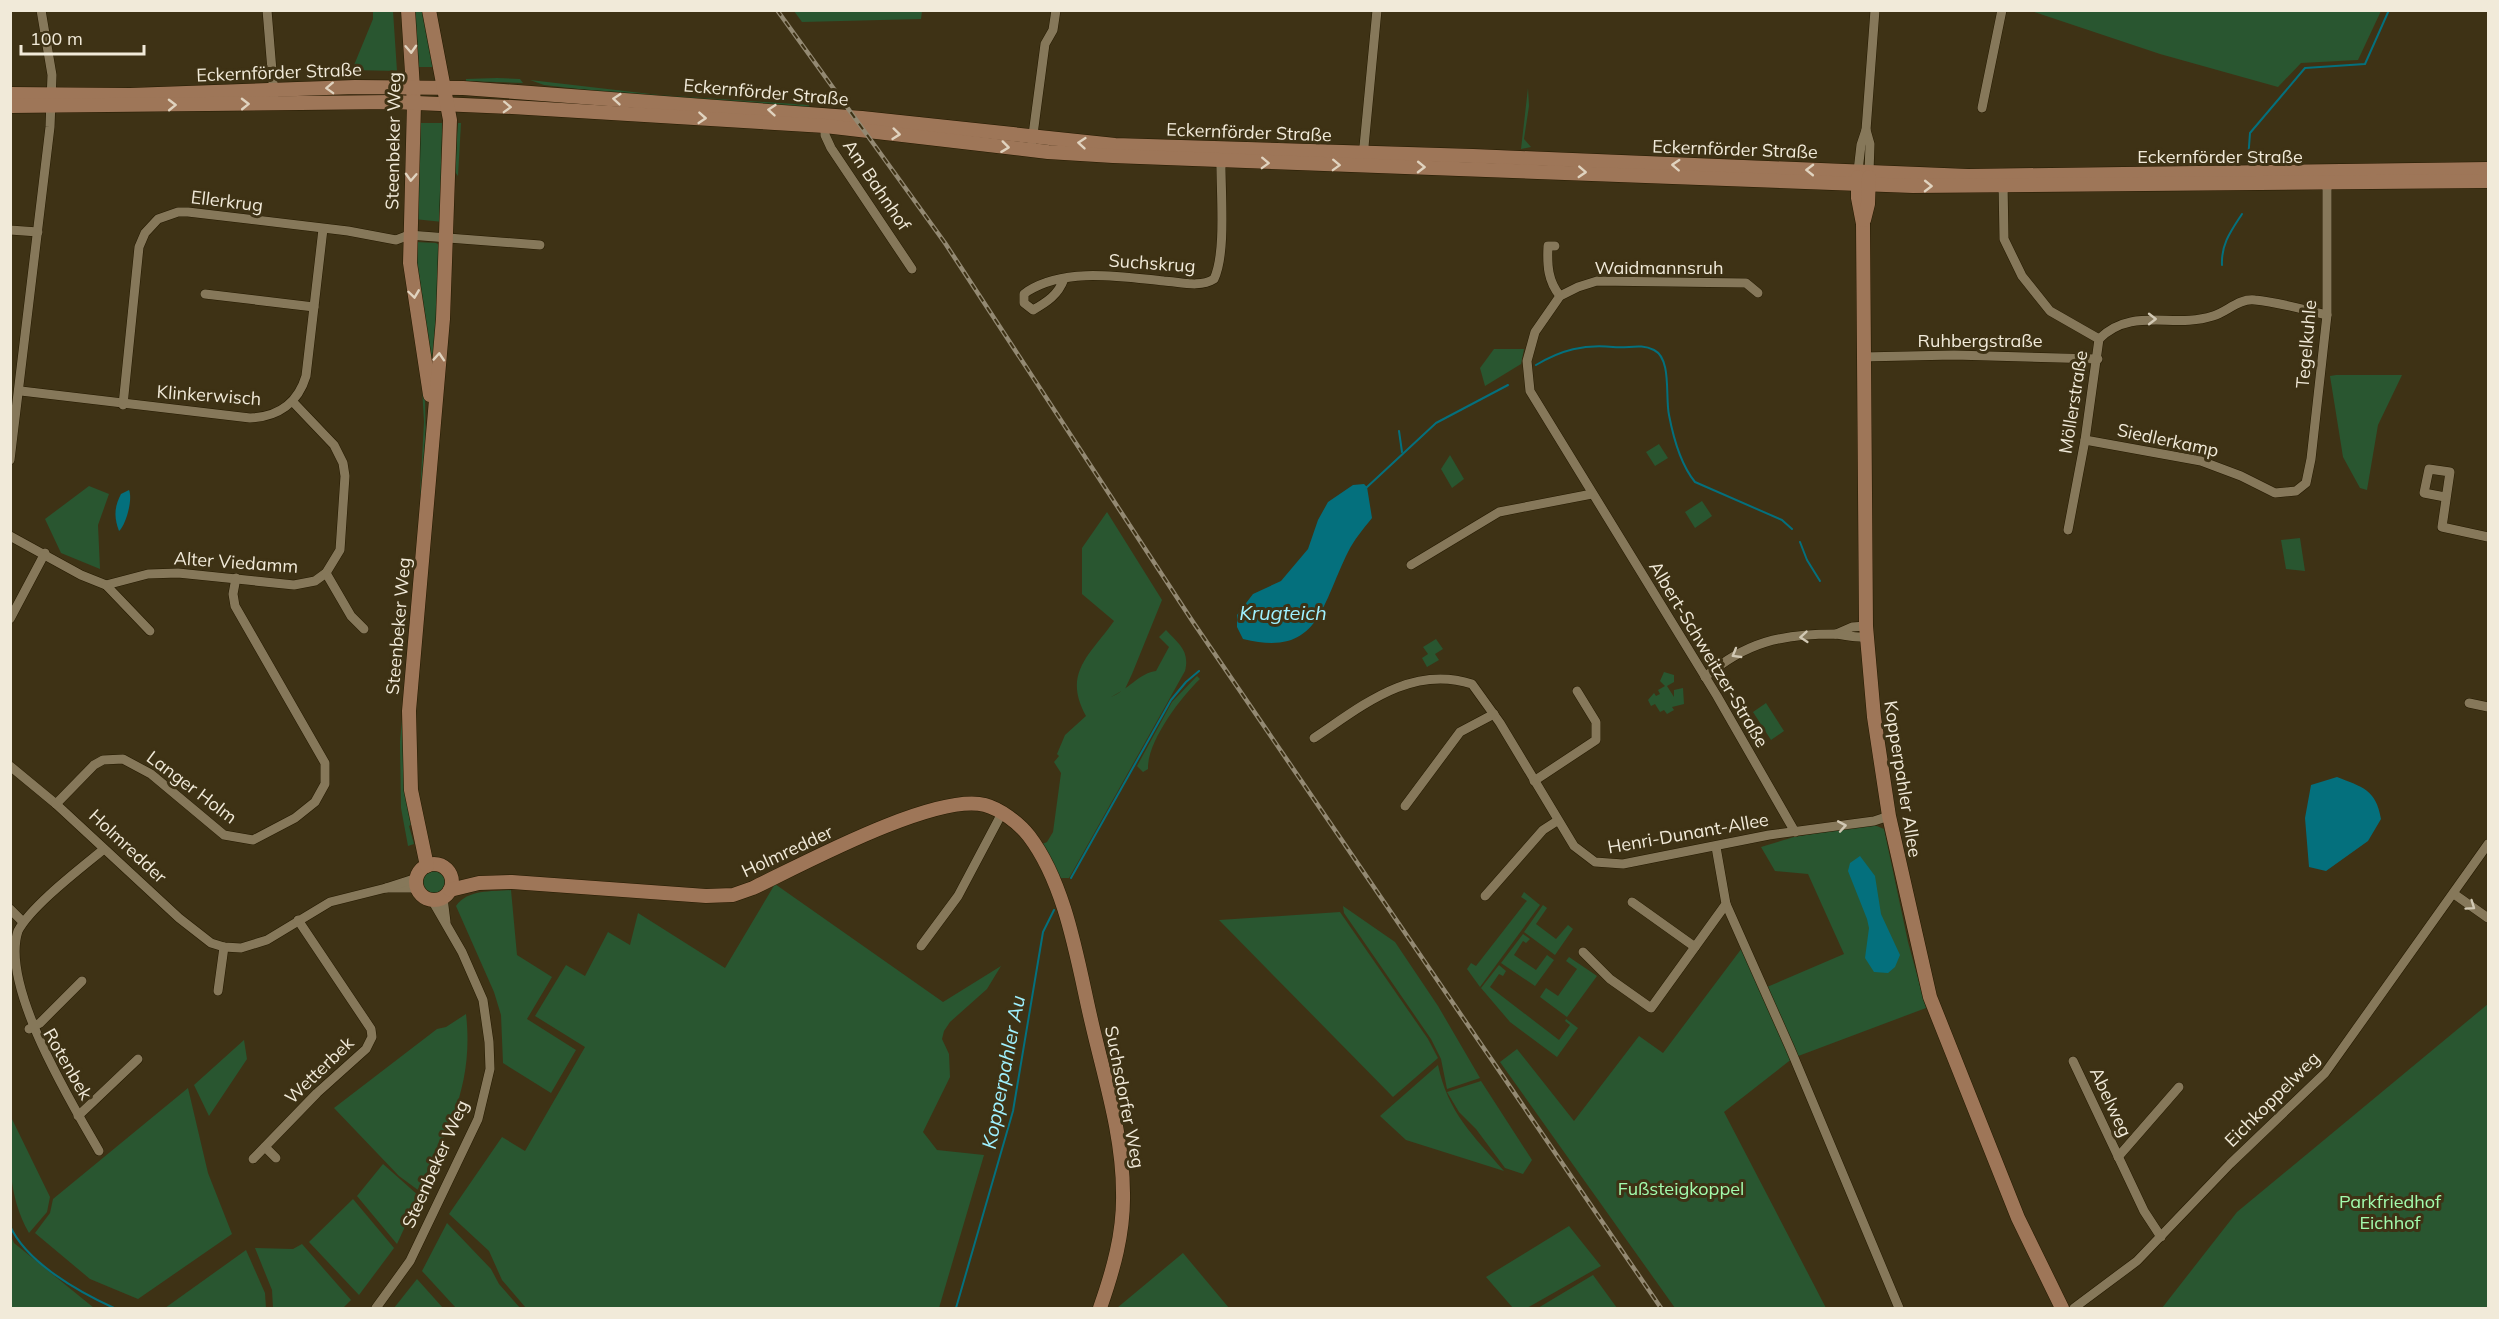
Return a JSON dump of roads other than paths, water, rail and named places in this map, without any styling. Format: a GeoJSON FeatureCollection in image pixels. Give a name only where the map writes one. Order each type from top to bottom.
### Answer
{"type":"FeatureCollection","features":[{"type":"Feature","properties":{"kind":"street"},"geometry":{"type":"LineString","coordinates":[[10,460],[21,391],[51,99],[52,75],[42,10]]}},
{"type":"Feature","properties":{"kind":"street"},"geometry":{"type":"LineString","coordinates":[[267,10],[274,96]]}},
{"type":"Feature","properties":{"kind":"street","name":"Steenbeker Weg"},"geometry":{"type":"LineString","coordinates":[[408,10],[414,87],[409,236],[411,275],[432,415]]}},
{"type":"Feature","properties":{"kind":"street","name":"Steenbeker Weg"},"geometry":{"type":"LineString","coordinates":[[376,1308],[410,1261],[478,1119],[489,1069],[487,1016],[476,982],[446,922],[440,918],[446,869],[431,865],[429,845],[422,839],[411,790],[408,711],[429,497],[432,415],[443,319],[447,238],[448,105],[429,10]]}},
{"type":"Feature","properties":{"kind":"street"},"geometry":{"type":"LineString","coordinates":[[1032,144],[1045,44],[1053,30],[1056,10]]}},
{"type":"Feature","properties":{"kind":"street"},"geometry":{"type":"LineString","coordinates":[[1363,159],[1377,10]]}},
{"type":"Feature","properties":{"kind":"street"},"geometry":{"type":"LineString","coordinates":[[1864,178],[1870,144],[1866,130],[1875,10]]}},
{"type":"Feature","properties":{"kind":"street"},"geometry":{"type":"LineString","coordinates":[[1983,108],[2002,10]]}},
{"type":"Feature","properties":{"kind":"street","name":"Eckernförder Straße"},"geometry":{"type":"LineString","coordinates":[[10,106],[51,99],[274,96],[445,87],[556,93],[1032,144],[1115,145],[1221,155],[2003,182],[2327,178],[2488,181]]}},
{"type":"Feature","properties":{"kind":"street","name":"Eckernförder Straße"},"geometry":{"type":"LineString","coordinates":[[10,93],[51,99]]}},
{"type":"Feature","properties":{"kind":"street","name":"Eckernförder Straße"},"geometry":{"type":"LineString","coordinates":[[274,96],[825,121]]}},
{"type":"Feature","properties":{"kind":"street","name":"Am Bahnhof"},"geometry":{"type":"LineString","coordinates":[[825,121],[831,148],[912,269]]}},
{"type":"Feature","properties":{"kind":"street","name":"Suchskrug"},"geometry":{"type":"LineString","coordinates":[[1064,279],[1110,276],[1197,284],[1214,279],[1218,270],[1220,253],[1221,155]]}},
{"type":"Feature","properties":{"kind":"street","name":"Eckernförder Straße"},"geometry":{"type":"LineString","coordinates":[[2327,178],[2488,170]]}},
{"type":"Feature","properties":{"kind":"street","name":"Kopperpahler Allee"},"geometry":{"type":"LineString","coordinates":[[1864,178],[1862,357],[1867,632],[1874,717],[1888,816],[1930,997],[2018,1218],[2062,1308]]}},
{"type":"Feature","properties":{"kind":"street","name":"Tegelkuhle"},"geometry":{"type":"LineString","coordinates":[[2275,493],[2296,491],[2306,483],[2311,459],[2327,315],[2327,178]]}},
{"type":"Feature","properties":{"kind":"street","name":"Möllerstraße"},"geometry":{"type":"LineString","coordinates":[[2003,182],[2004,239],[2022,276],[2050,311],[2099,339],[2085,440],[2068,530]]}},
{"type":"Feature","properties":{"kind":"street","name":"Ellerkrug"},"geometry":{"type":"LineString","coordinates":[[123,405],[138,257],[145,233],[158,219],[177,212],[188,212],[396,240],[409,236],[540,244]]}},
{"type":"Feature","properties":{"kind":"street"},"geometry":{"type":"LineString","coordinates":[[323,229],[306,376],[301,391],[292,402],[334,445],[343,463],[345,476],[340,549],[326,573],[351,616],[364,629]]}},
{"type":"Feature","properties":{"kind":"street"},"geometry":{"type":"LineString","coordinates":[[10,230],[38,232]]}},
{"type":"Feature","properties":{"kind":"street"},"geometry":{"type":"LineString","coordinates":[[1555,246],[1548,246],[1547,261],[1551,285],[1560,296]]}},
{"type":"Feature","properties":{"kind":"street","name":"Waidmannsruh"},"geometry":{"type":"LineString","coordinates":[[1560,296],[1597,281],[1746,283],[1758,292]]}},
{"type":"Feature","properties":{"kind":"street"},"geometry":{"type":"LineString","coordinates":[[205,294],[314,307]]}},
{"type":"Feature","properties":{"kind":"street","name":"Albert-Schweitzer-Straße"},"geometry":{"type":"LineString","coordinates":[[1560,296],[1541,321],[1531,344],[1527,361],[1530,391],[1704,677],[1795,832]]}},
{"type":"Feature","properties":{"kind":"street"},"geometry":{"type":"LineString","coordinates":[[2099,339],[2108,330],[2134,320],[2191,320],[2213,316],[2249,300],[2327,315]]}},
{"type":"Feature","properties":{"kind":"street","name":"Ruhbergstraße"},"geometry":{"type":"LineString","coordinates":[[1862,357],[1999,356],[2098,359]]}},
{"type":"Feature","properties":{"kind":"street","name":"Klinkerwisch"},"geometry":{"type":"LineString","coordinates":[[21,391],[123,405],[260,418],[274,414],[292,402]]}},
{"type":"Feature","properties":{"kind":"street","name":"Siedlerkamp"},"geometry":{"type":"LineString","coordinates":[[2085,440],[2201,461],[2241,476],[2275,493]]}},
{"type":"Feature","properties":{"kind":"street"},"geometry":{"type":"LineString","coordinates":[[1411,565],[1499,512],[1592,494]]}},
{"type":"Feature","properties":{"kind":"street"},"geometry":{"type":"LineString","coordinates":[[2445,497],[2441,523],[2443,528],[2488,537]]}},
{"type":"Feature","properties":{"kind":"street"},"geometry":{"type":"LineString","coordinates":[[10,536],[45,553],[81,575],[106,585],[150,631]]}},
{"type":"Feature","properties":{"kind":"street"},"geometry":{"type":"LineString","coordinates":[[10,619],[45,553]]}},
{"type":"Feature","properties":{"kind":"street","name":"Alter Viedamm"},"geometry":{"type":"LineString","coordinates":[[106,585],[164,574],[236,578],[298,585],[315,581],[326,573]]}},
{"type":"Feature","properties":{"kind":"street","name":"Langer Holm"},"geometry":{"type":"LineString","coordinates":[[56,804],[86,771],[103,760],[114,758],[138,765],[230,838],[253,840],[265,836],[295,818],[315,802],[325,784],[325,763],[235,606],[233,594],[236,578]]}},
{"type":"Feature","properties":{"kind":"street"},"geometry":{"type":"LineString","coordinates":[[1704,677],[1731,657],[1764,641],[1836,634],[1852,627],[1867,632]]}},
{"type":"Feature","properties":{"kind":"street","name":"Henri-Dunant-Allee"},"geometry":{"type":"LineString","coordinates":[[1314,738],[1368,702],[1397,686],[1415,681],[1444,678],[1472,684],[1494,714],[1557,821],[1583,854],[1594,862],[1606,865],[1795,832],[1874,821],[1888,816]]}},
{"type":"Feature","properties":{"kind":"street"},"geometry":{"type":"LineString","coordinates":[[1534,781],[1596,740],[1596,722],[1576,691]]}},
{"type":"Feature","properties":{"kind":"street"},"geometry":{"type":"LineString","coordinates":[[2469,703],[2488,707]]}},
{"type":"Feature","properties":{"kind":"street"},"geometry":{"type":"LineString","coordinates":[[1405,806],[1460,732],[1494,714]]}},
{"type":"Feature","properties":{"kind":"street","name":"Holmredder"},"geometry":{"type":"LineString","coordinates":[[10,766],[56,804],[196,933],[224,947]]}},
{"type":"Feature","properties":{"kind":"street","name":"Holmredder"},"geometry":{"type":"LineString","coordinates":[[444,891],[479,883],[567,885],[706,896],[733,895],[753,888],[876,830],[941,808],[971,803],[989,806],[1002,813],[1029,835],[1040,853],[1058,894]]}},
{"type":"Feature","properties":{"kind":"street"},"geometry":{"type":"LineString","coordinates":[[921,946],[958,896],[1002,813]]}},
{"type":"Feature","properties":{"kind":"street"},"geometry":{"type":"LineString","coordinates":[[1485,896],[1543,830],[1557,821]]}},
{"type":"Feature","properties":{"kind":"street","name":"Eichkoppelweg"},"geometry":{"type":"LineString","coordinates":[[2480,854],[2488,834]]}},
{"type":"Feature","properties":{"kind":"street","name":"Eichkoppelweg"},"geometry":{"type":"LineString","coordinates":[[2074,1308],[2131,1266],[2161,1238],[2230,1164],[2325,1073],[2488,844]]}},
{"type":"Feature","properties":{"kind":"street"},"geometry":{"type":"LineString","coordinates":[[1716,847],[1726,904],[1795,1059],[1899,1308]]}},
{"type":"Feature","properties":{"kind":"street","name":"Rotenbek"},"geometry":{"type":"LineString","coordinates":[[99,1151],[29,1029],[19,1005],[11,965],[13,940],[23,922],[104,849]]}},
{"type":"Feature","properties":{"kind":"street"},"geometry":{"type":"LineString","coordinates":[[218,991],[224,947],[241,948],[257,944],[330,902],[417,883],[431,865]]}},
{"type":"Feature","properties":{"kind":"street","name":"Steenbeker Weg"},"geometry":{"type":"LineString","coordinates":[[417,883],[423,896],[444,891]]}},
{"type":"Feature","properties":{"kind":"street","name":"Suchsdorfer Weg"},"geometry":{"type":"LineString","coordinates":[[1058,894],[1071,935],[1120,1152],[1122,1218],[1114,1262],[1100,1308]]}},
{"type":"Feature","properties":{"kind":"street"},"geometry":{"type":"LineString","coordinates":[[2454,894],[2488,918]]}},
{"type":"Feature","properties":{"kind":"street"},"geometry":{"type":"LineString","coordinates":[[1632,902],[1695,946]]}},
{"type":"Feature","properties":{"kind":"street"},"geometry":{"type":"LineString","coordinates":[[1583,952],[1610,979],[1651,1008],[1726,904]]}},
{"type":"Feature","properties":{"kind":"street"},"geometry":{"type":"LineString","coordinates":[[10,909],[23,922]]}},
{"type":"Feature","properties":{"kind":"street","name":"Wetterbek"},"geometry":{"type":"LineString","coordinates":[[253,1159],[317,1093],[366,1049],[372,1037],[371,1029],[298,920]]}},
{"type":"Feature","properties":{"kind":"street","name":"Rotenbek"},"geometry":{"type":"LineString","coordinates":[[29,1029],[40,1023],[82,981]]}},
{"type":"Feature","properties":{"kind":"street","name":"Rotenbek"},"geometry":{"type":"LineString","coordinates":[[78,1116],[138,1059]]}},
{"type":"Feature","properties":{"kind":"street","name":"Abelweg"},"geometry":{"type":"LineString","coordinates":[[2073,1061],[2144,1211],[2161,1238]]}},
{"type":"Feature","properties":{"kind":"street","name":"Abelweg"},"geometry":{"type":"LineString","coordinates":[[2118,1157],[2179,1087]]}},
{"type":"Feature","properties":{"kind":"street"},"geometry":{"type":"LineString","coordinates":[[265,1147],[276,1158]]}},
{"type":"Feature","properties":{"kind":"water","name":"Krugteich"},"geometry":{"type":"Polygon","coordinates":[[[1364,484],[1367,487],[1372,518],[1350,548],[1314,623],[1303,634],[1288,641],[1268,643],[1243,639],[1237,627],[1237,615],[1253,594],[1281,581],[1308,549],[1318,520],[1328,502],[1353,485],[1364,484]]]}},
{"type":"Feature","properties":{"kind":"water"},"geometry":{"type":"Polygon","coordinates":[[[129,490],[128,512],[119,531],[116,522],[117,503],[121,494],[129,490]]]}},
{"type":"Feature","properties":{"kind":"water"},"geometry":{"type":"Polygon","coordinates":[[[2337,777],[2366,790],[2376,801],[2381,819],[2368,841],[2326,871],[2309,867],[2305,818],[2311,785],[2337,777]]]}},
{"type":"Feature","properties":{"kind":"water"},"geometry":{"type":"Polygon","coordinates":[[[1860,856],[1875,876],[1881,914],[1900,955],[1895,967],[1888,973],[1874,972],[1865,958],[1869,928],[1848,871],[1850,863],[1860,856]]]}},
{"type":"Feature","properties":{"kind":"waterway"},"geometry":{"type":"LineString","coordinates":[[2248,160],[2250,133],[2305,68],[2365,64],[2389,10]]}},
{"type":"Feature","properties":{"kind":"waterway"},"geometry":{"type":"LineString","coordinates":[[2222,265],[2225,244],[2242,214]]}},
{"type":"Feature","properties":{"kind":"waterway","name":"Kopperpahler Au"},"geometry":{"type":"LineString","coordinates":[[1536,365],[1554,355],[1582,347],[1639,347],[1654,350],[1660,355],[1666,370],[1668,407],[1675,441],[1695,482],[1782,520],[1792,529]]}},
{"type":"Feature","properties":{"kind":"waterway","name":"Kopperpahler Au"},"geometry":{"type":"LineString","coordinates":[[1366,488],[1436,423],[1508,385]]}},
{"type":"Feature","properties":{"kind":"waterway"},"geometry":{"type":"LineString","coordinates":[[1399,431],[1402,452]]}},
{"type":"Feature","properties":{"kind":"waterway","name":"Kopperpahler Au"},"geometry":{"type":"LineString","coordinates":[[1800,542],[1807,560],[1820,581]]}},
{"type":"Feature","properties":{"kind":"waterway","name":"Kopperpahler Au"},"geometry":{"type":"LineString","coordinates":[[1071,878],[1171,700],[1199,671]]}},
{"type":"Feature","properties":{"kind":"waterway","name":"Kopperpahler Au"},"geometry":{"type":"LineString","coordinates":[[956,1308],[1013,1111],[1043,932],[1054,910]]}},
{"type":"Feature","properties":{"kind":"waterway"},"geometry":{"type":"LineString","coordinates":[[10,1226],[28,1252],[41,1264],[70,1285],[114,1308]]}},
{"type":"Feature","properties":{"kind":"railway"},"geometry":{"type":"LineString","coordinates":[[777,10],[945,243],[1193,622],[1661,1308]]}},
{"type":"Feature","properties":{"kind":"park label","name":"Fußsteigkoppel"},"geometry":{"type":"Point","coordinates":[1681,1188]}},
{"type":"Feature","properties":{"kind":"park label","name":"Parkfriedhof Eichhof"},"geometry":{"type":"Point","coordinates":[2390,1211]}}]}
